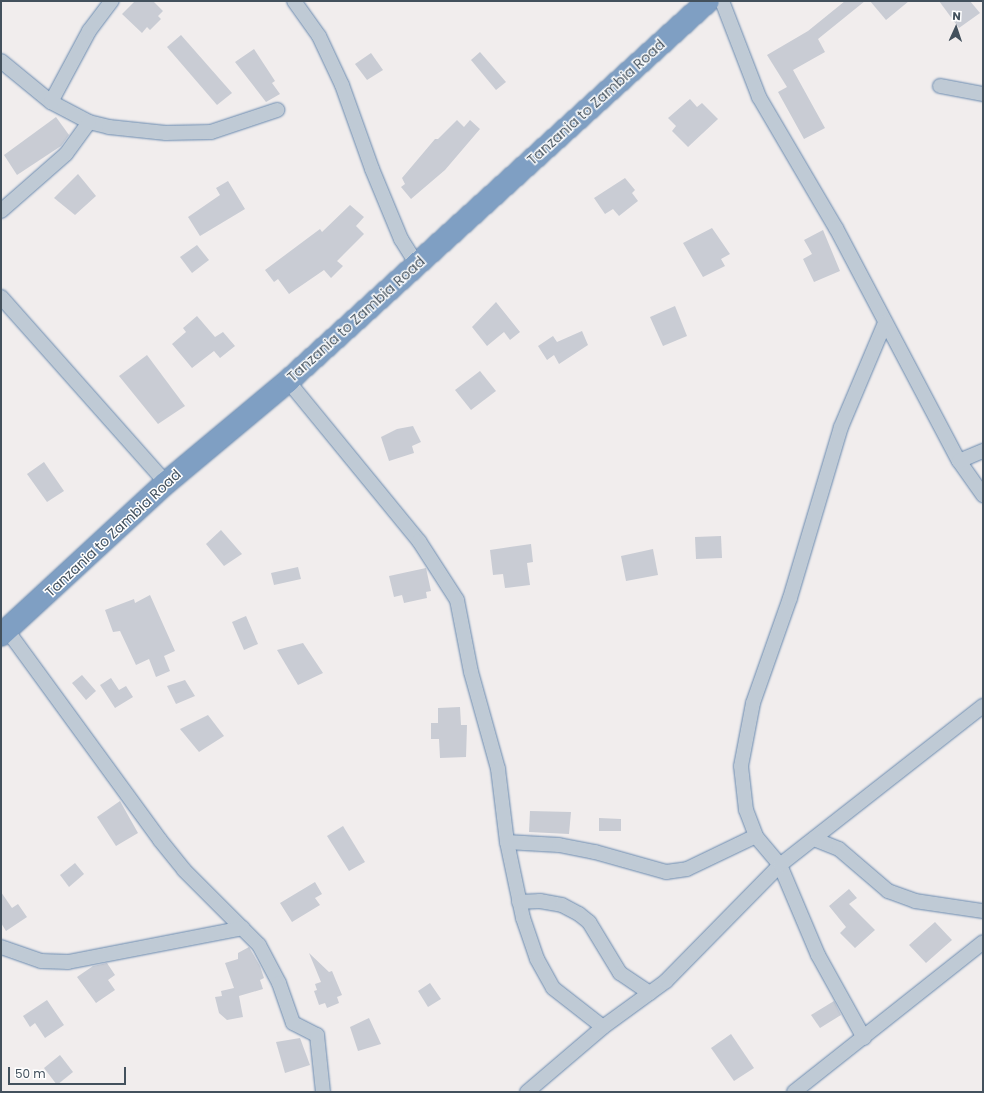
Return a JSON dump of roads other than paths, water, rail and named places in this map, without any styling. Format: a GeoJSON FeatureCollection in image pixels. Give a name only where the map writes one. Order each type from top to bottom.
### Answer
{"type":"FeatureCollection","features":[{"type":"Feature","properties":{"kind":"highway","name":"Tanzania to Zambia Road"},"geometry":{"type":"LineString","coordinates":[[4,632],[166,483],[288,381],[708,1]]}},
{"type":"Feature","properties":{"kind":"street"},"geometry":{"type":"LineString","coordinates":[[51,102],[89,31],[112,1]]}},
{"type":"Feature","properties":{"kind":"street"},"geometry":{"type":"LineString","coordinates":[[722,1],[759,97],[836,228],[959,461],[983,495]]}},
{"type":"Feature","properties":{"kind":"street"},"geometry":{"type":"LineString","coordinates":[[302,4],[342,85],[372,169],[401,239],[417,265]]}},
{"type":"Feature","properties":{"kind":"street"},"geometry":{"type":"LineString","coordinates":[[1,60],[51,102],[89,122],[134,131],[211,132],[277,110]]}},
{"type":"Feature","properties":{"kind":"street"},"geometry":{"type":"LineString","coordinates":[[940,86],[983,94]]}},
{"type":"Feature","properties":{"kind":"street"},"geometry":{"type":"LineString","coordinates":[[1,211],[66,154],[89,122]]}},
{"type":"Feature","properties":{"kind":"street"},"geometry":{"type":"LineString","coordinates":[[1,297],[166,483]]}},
{"type":"Feature","properties":{"kind":"street"},"geometry":{"type":"LineString","coordinates":[[864,1038],[818,955],[780,865],[756,836],[746,810],[742,786],[742,755],[753,703],[790,598],[841,427],[885,323]]}},
{"type":"Feature","properties":{"kind":"street"},"geometry":{"type":"LineString","coordinates":[[288,381],[419,541],[457,600],[471,672],[498,769],[507,842],[519,902],[537,959],[553,988],[603,1027]]}},
{"type":"Feature","properties":{"kind":"street"},"geometry":{"type":"LineString","coordinates":[[959,461],[983,451]]}},
{"type":"Feature","properties":{"kind":"street"},"geometry":{"type":"LineString","coordinates":[[4,632],[184,870],[259,945],[279,983],[293,1023],[316,1035],[323,1092]]}},
{"type":"Feature","properties":{"kind":"street"},"geometry":{"type":"LineString","coordinates":[[526,1092],[603,1027],[650,993],[707,942],[780,865],[983,706]]}},
{"type":"Feature","properties":{"kind":"street"},"geometry":{"type":"LineString","coordinates":[[507,842],[559,845],[595,852],[666,872],[687,869],[756,836]]}},
{"type":"Feature","properties":{"kind":"street"},"geometry":{"type":"LineString","coordinates":[[814,839],[839,849],[888,891],[915,902],[983,911]]}},
{"type":"Feature","properties":{"kind":"street"},"geometry":{"type":"LineString","coordinates":[[519,902],[540,901],[562,905],[579,914],[589,922],[620,973],[650,993]]}},
{"type":"Feature","properties":{"kind":"street"},"geometry":{"type":"LineString","coordinates":[[1,947],[41,961],[68,962],[243,928]]}},
{"type":"Feature","properties":{"kind":"street"},"geometry":{"type":"LineString","coordinates":[[794,1092],[864,1038],[983,942]]}}]}
